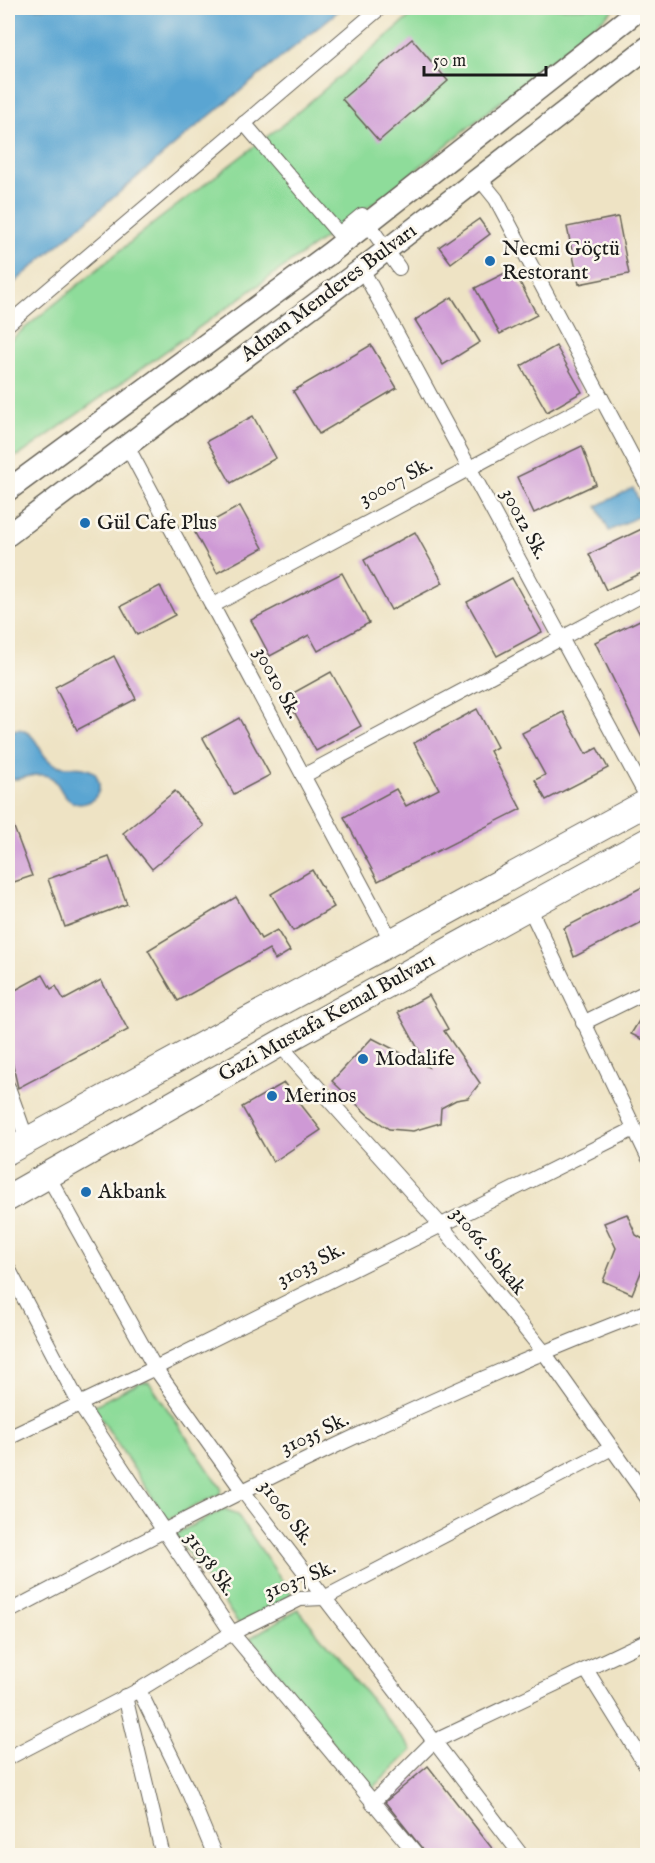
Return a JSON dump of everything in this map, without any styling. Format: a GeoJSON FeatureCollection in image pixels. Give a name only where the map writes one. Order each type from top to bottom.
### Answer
{"type":"FeatureCollection","features":[{"type":"Feature","properties":{"kind":"highway","name":"Gazi Mustafa Kemal Bulvarı"},"geometry":{"type":"LineString","coordinates":[[17,1145],[648,800]]}},
{"type":"Feature","properties":{"kind":"highway","name":"Gazi Mustafa Kemal Bulvarı"},"geometry":{"type":"LineString","coordinates":[[8,1198],[279,1044],[648,841]]}},
{"type":"Feature","properties":{"kind":"main road","name":"Adnan Menderes Bulvarı"},"geometry":{"type":"LineString","coordinates":[[8,489],[369,224],[640,8]]}},
{"type":"Feature","properties":{"kind":"main road","name":"Adnan Menderes Bulvarı"},"geometry":{"type":"LineString","coordinates":[[8,535],[362,269],[648,47]]}},
{"type":"Feature","properties":{"kind":"street"},"geometry":{"type":"LineString","coordinates":[[8,324],[380,8]]}},
{"type":"Feature","properties":{"kind":"street"},"geometry":{"type":"LineString","coordinates":[[244,123],[339,234],[362,215],[399,268]]}},
{"type":"Feature","properties":{"kind":"street"},"geometry":{"type":"LineString","coordinates":[[479,178],[496,199],[648,486]]}},
{"type":"Feature","properties":{"kind":"street","name":"30012 Sk."},"geometry":{"type":"LineString","coordinates":[[362,269],[648,800]]}},
{"type":"Feature","properties":{"kind":"street","name":"30007 Sk."},"geometry":{"type":"LineString","coordinates":[[212,606],[600,398]]}},
{"type":"Feature","properties":{"kind":"street","name":"30010 Sk."},"geometry":{"type":"LineString","coordinates":[[126,446],[391,940]]}},
{"type":"Feature","properties":{"kind":"street"},"geometry":{"type":"LineString","coordinates":[[303,777],[648,592]]}},
{"type":"Feature","properties":{"kind":"street"},"geometry":{"type":"LineString","coordinates":[[529,907],[648,1157]]}},
{"type":"Feature","properties":{"kind":"street"},"geometry":{"type":"LineString","coordinates":[[583,1023],[648,991]]}},
{"type":"Feature","properties":{"kind":"street","name":"31066. Sokak"},"geometry":{"type":"LineString","coordinates":[[279,1044],[440,1224],[543,1351],[612,1449],[642,1481],[648,1498]]}},
{"type":"Feature","properties":{"kind":"street"},"geometry":{"type":"LineString","coordinates":[[8,1087],[17,1145]]}},
{"type":"Feature","properties":{"kind":"street","name":"31033 Sk."},"geometry":{"type":"LineString","coordinates":[[8,1438],[80,1405],[634,1129]]}},
{"type":"Feature","properties":{"kind":"street","name":"31060 Sk."},"geometry":{"type":"LineString","coordinates":[[47,1174],[154,1368],[242,1490],[522,1856]]}},
{"type":"Feature","properties":{"kind":"street","name":"31058 Sk."},"geometry":{"type":"LineString","coordinates":[[8,1268],[80,1405],[232,1633],[418,1856]]}},
{"type":"Feature","properties":{"kind":"street","name":"31035 Sk."},"geometry":{"type":"LineString","coordinates":[[8,1612],[242,1490],[543,1351],[648,1311]]}},
{"type":"Feature","properties":{"kind":"street","name":"31037 Sk."},"geometry":{"type":"LineString","coordinates":[[8,1758],[132,1693],[232,1633],[300,1599],[324,1598],[612,1449]]}},
{"type":"Feature","properties":{"kind":"street"},"geometry":{"type":"LineString","coordinates":[[372,1803],[433,1742],[587,1671],[648,1640]]}},
{"type":"Feature","properties":{"kind":"street"},"geometry":{"type":"LineString","coordinates":[[587,1671],[648,1769]]}},
{"type":"Feature","properties":{"kind":"street"},"geometry":{"type":"LineString","coordinates":[[132,1693],[162,1856]]}},
{"type":"Feature","properties":{"kind":"street"},"geometry":{"type":"LineString","coordinates":[[132,1693],[186,1786],[215,1856]]}},
{"type":"Feature","properties":{"kind":"green space"},"geometry":{"type":"Polygon","coordinates":[[[420,8],[616,8],[385,195],[20,455],[8,458],[8,342],[154,223],[285,123],[420,8]]]}},
{"type":"Feature","properties":{"kind":"green space"},"geometry":{"type":"Polygon","coordinates":[[[140,1382],[149,1382],[221,1488],[220,1494],[167,1520],[93,1406],[140,1382]]]}},
{"type":"Feature","properties":{"kind":"green space"},"geometry":{"type":"Polygon","coordinates":[[[225,1509],[237,1514],[292,1595],[239,1624],[175,1534],[225,1509]]]}},
{"type":"Feature","properties":{"kind":"green space"},"geometry":{"type":"Polygon","coordinates":[[[298,1609],[412,1750],[371,1790],[250,1638],[298,1609]]]}},
{"type":"Feature","properties":{"kind":"water"},"geometry":{"type":"Polygon","coordinates":[[[8,8],[342,8],[191,131],[8,288],[8,8]]]}},
{"type":"Feature","properties":{"kind":"water"},"geometry":{"type":"Polygon","coordinates":[[[633,488],[645,513],[609,531],[597,506],[633,488]]]}},
{"type":"Feature","properties":{"kind":"water"},"geometry":{"type":"Polygon","coordinates":[[[19,729],[32,736],[44,755],[54,764],[85,768],[95,773],[99,790],[94,798],[86,803],[77,804],[65,797],[53,779],[44,775],[8,779],[8,731],[19,729]]]}},
{"type":"Feature","properties":{"kind":"building"},"geometry":{"type":"Polygon","coordinates":[[[412,39],[448,81],[379,141],[342,99],[412,39]]]}},
{"type":"Feature","properties":{"kind":"building"},"geometry":{"type":"Polygon","coordinates":[[[618,217],[629,274],[579,284],[567,227],[618,217]]]}},
{"type":"Feature","properties":{"kind":"building"},"geometry":{"type":"Polygon","coordinates":[[[479,219],[490,234],[451,263],[439,247],[479,219]]]}},
{"type":"Feature","properties":{"kind":"building"},"geometry":{"type":"Polygon","coordinates":[[[513,269],[537,315],[500,334],[475,288],[513,269]]]}},
{"type":"Feature","properties":{"kind":"building"},"geometry":{"type":"Polygon","coordinates":[[[452,297],[480,342],[443,365],[415,320],[452,297]]]}},
{"type":"Feature","properties":{"kind":"building"},"geometry":{"type":"Polygon","coordinates":[[[371,345],[397,388],[319,434],[293,391],[371,345]]]}},
{"type":"Feature","properties":{"kind":"building"},"geometry":{"type":"Polygon","coordinates":[[[556,346],[582,392],[547,412],[521,366],[556,346]]]}},
{"type":"Feature","properties":{"kind":"building"},"geometry":{"type":"Polygon","coordinates":[[[253,416],[276,458],[231,483],[207,441],[253,416]]]}},
{"type":"Feature","properties":{"kind":"building"},"geometry":{"type":"Polygon","coordinates":[[[582,446],[596,484],[534,513],[517,477],[582,446]]]}},
{"type":"Feature","properties":{"kind":"building"},"geometry":{"type":"Polygon","coordinates":[[[240,506],[263,548],[217,573],[194,531],[240,506]]]}},
{"type":"Feature","properties":{"kind":"building"},"geometry":{"type":"Polygon","coordinates":[[[648,526],[648,570],[606,590],[589,554],[648,526]]]}},
{"type":"Feature","properties":{"kind":"building"},"geometry":{"type":"Polygon","coordinates":[[[415,532],[443,583],[391,610],[364,560],[415,532]]]}},
{"type":"Feature","properties":{"kind":"building"},"geometry":{"type":"Polygon","coordinates":[[[342,573],[369,623],[318,651],[309,635],[270,656],[251,620],[342,573]]]}},
{"type":"Feature","properties":{"kind":"building"},"geometry":{"type":"Polygon","coordinates":[[[512,578],[542,632],[497,656],[467,602],[512,578]]]}},
{"type":"Feature","properties":{"kind":"building"},"geometry":{"type":"Polygon","coordinates":[[[160,586],[175,615],[137,635],[121,606],[160,586]]]}},
{"type":"Feature","properties":{"kind":"building"},"geometry":{"type":"Polygon","coordinates":[[[648,616],[648,750],[595,642],[648,616]]]}},
{"type":"Feature","properties":{"kind":"building"},"geometry":{"type":"Polygon","coordinates":[[[114,656],[136,699],[77,730],[55,687],[114,656]]]}},
{"type":"Feature","properties":{"kind":"building"},"geometry":{"type":"Polygon","coordinates":[[[331,672],[361,726],[316,751],[286,697],[331,672]]]}},
{"type":"Feature","properties":{"kind":"building"},"geometry":{"type":"Polygon","coordinates":[[[477,709],[497,747],[490,751],[521,809],[378,881],[344,817],[396,789],[406,806],[439,789],[414,743],[477,709]]]}},
{"type":"Feature","properties":{"kind":"building"},"geometry":{"type":"Polygon","coordinates":[[[563,712],[586,754],[597,748],[608,768],[546,800],[535,780],[545,775],[522,733],[563,712]]]}},
{"type":"Feature","properties":{"kind":"building"},"geometry":{"type":"Polygon","coordinates":[[[239,718],[270,775],[234,794],[203,738],[239,718]]]}},
{"type":"Feature","properties":{"kind":"building"},"geometry":{"type":"Polygon","coordinates":[[[175,791],[204,826],[152,869],[123,833],[175,791]]]}},
{"type":"Feature","properties":{"kind":"building"},"geometry":{"type":"Polygon","coordinates":[[[8,815],[32,876],[8,884],[8,815]]]}},
{"type":"Feature","properties":{"kind":"building"},"geometry":{"type":"Polygon","coordinates":[[[109,857],[127,904],[65,927],[48,879],[109,857]]]}},
{"type":"Feature","properties":{"kind":"building"},"geometry":{"type":"Polygon","coordinates":[[[312,870],[334,907],[293,931],[271,894],[312,870]]]}},
{"type":"Feature","properties":{"kind":"building"},"geometry":{"type":"Polygon","coordinates":[[[648,884],[648,919],[574,957],[564,928],[648,884]]]}},
{"type":"Feature","properties":{"kind":"building"},"geometry":{"type":"Polygon","coordinates":[[[236,897],[261,939],[277,930],[290,951],[275,960],[269,949],[178,1001],[148,950],[236,897]]]}},
{"type":"Feature","properties":{"kind":"building"},"geometry":{"type":"Polygon","coordinates":[[[43,975],[51,989],[56,986],[64,1000],[101,980],[128,1030],[18,1088],[8,1044],[8,1029],[13,1026],[8,1016],[8,994],[43,975]]]}},
{"type":"Feature","properties":{"kind":"building"},"geometry":{"type":"Polygon","coordinates":[[[429,995],[448,1029],[444,1031],[480,1083],[468,1098],[456,1100],[441,1108],[440,1123],[413,1131],[389,1129],[368,1115],[332,1081],[372,1038],[428,1067],[398,1012],[429,995]]]}},
{"type":"Feature","properties":{"kind":"building"},"geometry":{"type":"Polygon","coordinates":[[[648,1006],[648,1042],[631,1034],[648,1006]]]}},
{"type":"Feature","properties":{"kind":"building"},"geometry":{"type":"Polygon","coordinates":[[[284,1083],[321,1130],[273,1162],[242,1107],[284,1083]]]}},
{"type":"Feature","properties":{"kind":"building"},"geometry":{"type":"Polygon","coordinates":[[[627,1214],[636,1235],[648,1242],[648,1272],[642,1270],[632,1294],[603,1281],[616,1248],[604,1223],[627,1214]]]}},
{"type":"Feature","properties":{"kind":"building"},"geometry":{"type":"Polygon","coordinates":[[[428,1766],[498,1856],[428,1856],[385,1802],[428,1766]]]}},
{"type":"Feature","properties":{"kind":"place","name":"Necmi Göçtü Restorant"},"geometry":{"type":"Point","coordinates":[490,261]}},
{"type":"Feature","properties":{"kind":"place","name":"Gül Cafe Plus"},"geometry":{"type":"Point","coordinates":[85,523]}},
{"type":"Feature","properties":{"kind":"place","name":"Modalife"},"geometry":{"type":"Point","coordinates":[363,1059]}},
{"type":"Feature","properties":{"kind":"place","name":"Merinos"},"geometry":{"type":"Point","coordinates":[272,1096]}},
{"type":"Feature","properties":{"kind":"place","name":"Akbank"},"geometry":{"type":"Point","coordinates":[86,1192]}}]}
